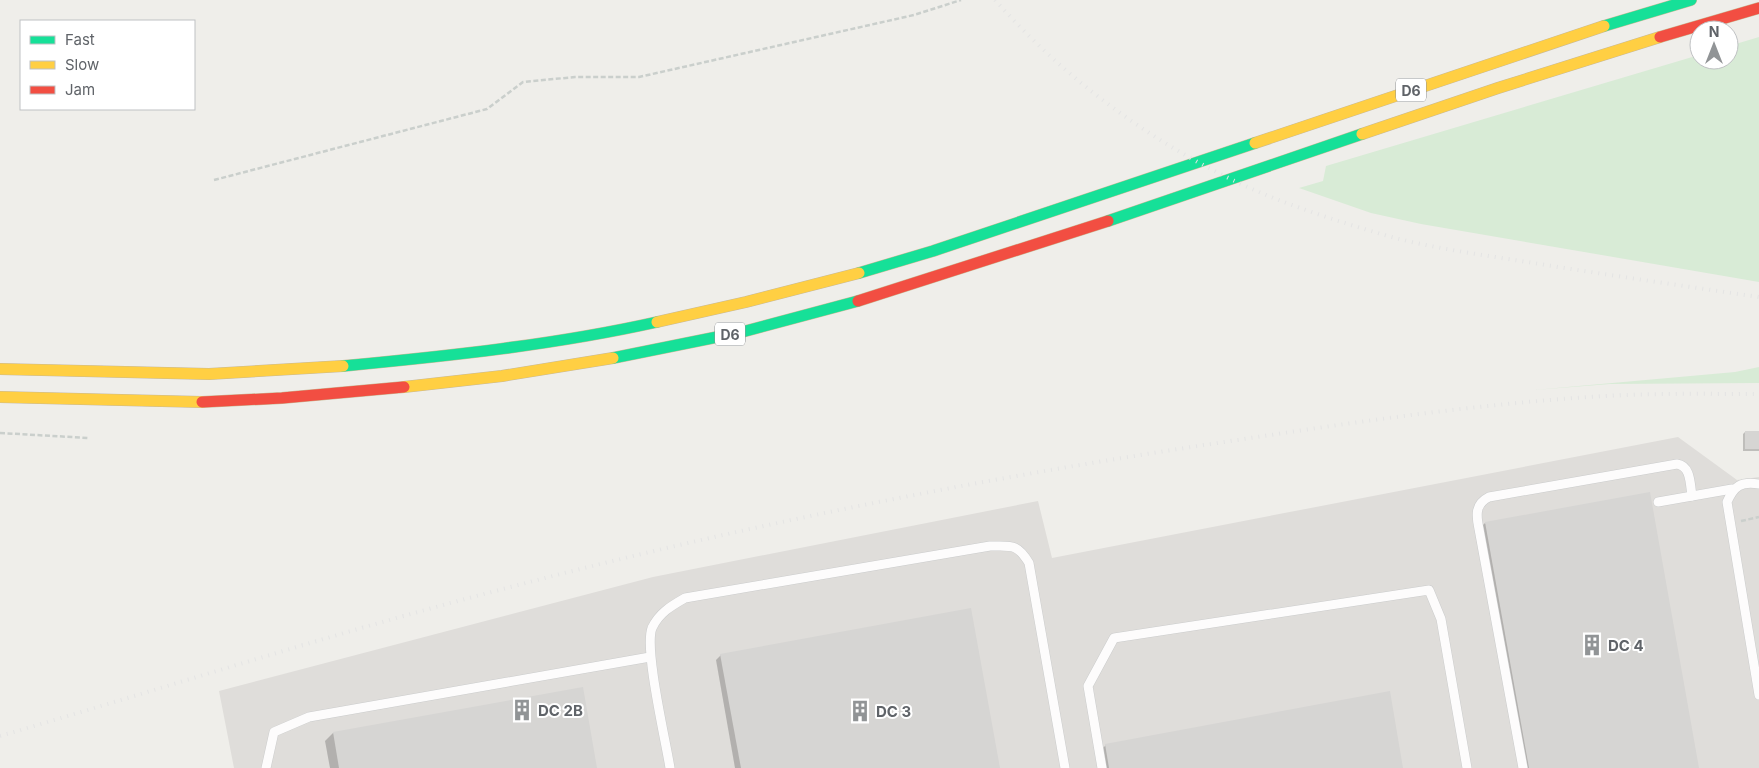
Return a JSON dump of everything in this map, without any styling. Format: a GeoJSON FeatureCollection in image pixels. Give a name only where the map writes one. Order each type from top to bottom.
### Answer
{"type":"FeatureCollection","features":[{"type":"Feature","properties":{"kind":"highway","name":"D6"},"geometry":{"type":"LineString","coordinates":[[0,369],[209,374],[312,369],[424,358],[541,343],[640,326],[831,281],[933,251],[1565,38],[1691,0]]}},
{"type":"Feature","properties":{"kind":"highway","name":"D6"},"geometry":{"type":"LineString","coordinates":[[0,397],[209,402],[314,396],[424,386],[547,370],[643,354],[737,333],[834,308],[946,275],[1569,65],[1759,8]]}},
{"type":"Feature","properties":{"kind":"lane"},"geometry":{"type":"LineString","coordinates":[[1523,768],[1478,529],[1478,507],[1480,502],[1489,497],[1677,464],[1682,464],[1687,470],[1692,496]]}},
{"type":"Feature","properties":{"kind":"lane"},"geometry":{"type":"LineString","coordinates":[[1658,502],[1732,489],[1744,483],[1759,484]]}},
{"type":"Feature","properties":{"kind":"lane"},"geometry":{"type":"LineString","coordinates":[[1732,489],[1727,502],[1759,695]]}},
{"type":"Feature","properties":{"kind":"lane"},"geometry":{"type":"LineString","coordinates":[[670,768],[650,656],[652,629],[664,610],[685,598],[990,546],[1012,546],[1023,553],[1029,563],[1065,768]]}},
{"type":"Feature","properties":{"kind":"lane"},"geometry":{"type":"LineString","coordinates":[[1102,768],[1088,686],[1114,638],[1429,590],[1441,619],[1467,768]]}},
{"type":"Feature","properties":{"kind":"lane"},"geometry":{"type":"LineString","coordinates":[[266,768],[274,732],[309,717],[650,656]]}},
{"type":"Feature","properties":{"kind":"path"},"geometry":{"type":"LineString","coordinates":[[214,180],[487,109],[523,82],[575,77],[639,77],[914,15],[961,0]]}},
{"type":"Feature","properties":{"kind":"path"},"geometry":{"type":"LineString","coordinates":[[0,433],[89,438]]}},
{"type":"Feature","properties":{"kind":"path"},"geometry":{"type":"LineString","coordinates":[[1730,523],[1759,517]]}},
{"type":"Feature","properties":{"kind":"shaded area"},"geometry":{"type":"Polygon","coordinates":[[[1678,437],[1737,480],[1759,477],[1759,768],[234,768],[219,691],[653,577],[1038,501],[1052,558],[1678,437]]]}},
{"type":"Feature","properties":{"kind":"green space"},"geometry":{"type":"Polygon","coordinates":[[[1759,37],[1759,282],[1421,224],[1371,213],[1299,188],[1323,181],[1326,166],[1689,58],[1689,70],[1739,70],[1739,43],[1759,37]]]}},
{"type":"Feature","properties":{"kind":"green space"},"geometry":{"type":"Polygon","coordinates":[[[1759,367],[1759,383],[1610,384],[1534,390],[1735,372],[1759,367]]]}},
{"type":"Feature","properties":{"kind":"building"},"geometry":{"type":"Polygon","coordinates":[[[1745,431],[1759,431],[1759,449],[1745,449],[1745,431]]]}},
{"type":"Feature","properties":{"kind":"building","name":"DC 4"},"geometry":{"type":"Polygon","coordinates":[[[1650,492],[1699,768],[1529,768],[1485,522],[1650,492]]]}},
{"type":"Feature","properties":{"kind":"building","name":"DC 3"},"geometry":{"type":"Polygon","coordinates":[[[971,608],[1000,768],[741,768],[720,654],[971,608]]]}},
{"type":"Feature","properties":{"kind":"building","name":"DC 2B"},"geometry":{"type":"Polygon","coordinates":[[[583,687],[597,768],[339,768],[333,732],[583,687]]]}},
{"type":"Feature","properties":{"kind":"building"},"geometry":{"type":"Polygon","coordinates":[[[1390,691],[1403,768],[1109,768],[1105,744],[1390,691]]]}},
{"type":"Feature","properties":{"kind":"railway"},"geometry":{"type":"LineString","coordinates":[[995,0],[1056,61],[1124,116],[1198,162],[1276,199],[1360,228],[1424,245],[1759,297]]}},
{"type":"Feature","properties":{"kind":"railway"},"geometry":{"type":"LineString","coordinates":[[0,736],[314,642],[503,589],[678,545],[944,489],[1211,444],[1457,409],[1605,396],[1759,394]]}},
{"type":"Feature","properties":{"kind":"traffic: fast"},"geometry":{"type":"LineString","coordinates":[[1604,26],[1691,0]]}},
{"type":"Feature","properties":{"kind":"traffic: fast"},"geometry":{"type":"LineString","coordinates":[[1108,221],[1362,134]]}},
{"type":"Feature","properties":{"kind":"traffic: fast"},"geometry":{"type":"LineString","coordinates":[[859,273],[933,251],[1255,143]]}},
{"type":"Feature","properties":{"kind":"traffic: fast"},"geometry":{"type":"LineString","coordinates":[[613,358],[742,332],[858,301]]}},
{"type":"Feature","properties":{"kind":"traffic: fast"},"geometry":{"type":"LineString","coordinates":[[343,366],[461,354],[540,343],[657,322]]}},
{"type":"Feature","properties":{"kind":"traffic: slow"},"geometry":{"type":"LineString","coordinates":[[1255,143],[1604,26]]}},
{"type":"Feature","properties":{"kind":"traffic: slow"},"geometry":{"type":"LineString","coordinates":[[1362,134],[1498,88],[1660,37]]}},
{"type":"Feature","properties":{"kind":"traffic: slow"},"geometry":{"type":"LineString","coordinates":[[657,322],[746,302],[859,273]]}},
{"type":"Feature","properties":{"kind":"traffic: slow"},"geometry":{"type":"LineString","coordinates":[[404,387],[502,376],[613,358]]}},
{"type":"Feature","properties":{"kind":"traffic: slow"},"geometry":{"type":"LineString","coordinates":[[0,369],[209,374],[343,366]]}},
{"type":"Feature","properties":{"kind":"traffic: slow"},"geometry":{"type":"LineString","coordinates":[[0,397],[202,402]]}},
{"type":"Feature","properties":{"kind":"traffic: jam"},"geometry":{"type":"LineString","coordinates":[[1660,37],[1759,8]]}},
{"type":"Feature","properties":{"kind":"traffic: jam"},"geometry":{"type":"LineString","coordinates":[[858,301],[1108,221]]}},
{"type":"Feature","properties":{"kind":"traffic: jam"},"geometry":{"type":"LineString","coordinates":[[202,402],[282,398],[404,387]]}},
{"type":"Feature","properties":{"kind":"place","name":"DC 4"},"geometry":{"type":"Point","coordinates":[1592,645]}},
{"type":"Feature","properties":{"kind":"place","name":"DC 2B"},"geometry":{"type":"Point","coordinates":[522,710]}},
{"type":"Feature","properties":{"kind":"place","name":"DC 3"},"geometry":{"type":"Point","coordinates":[860,711]}}]}
